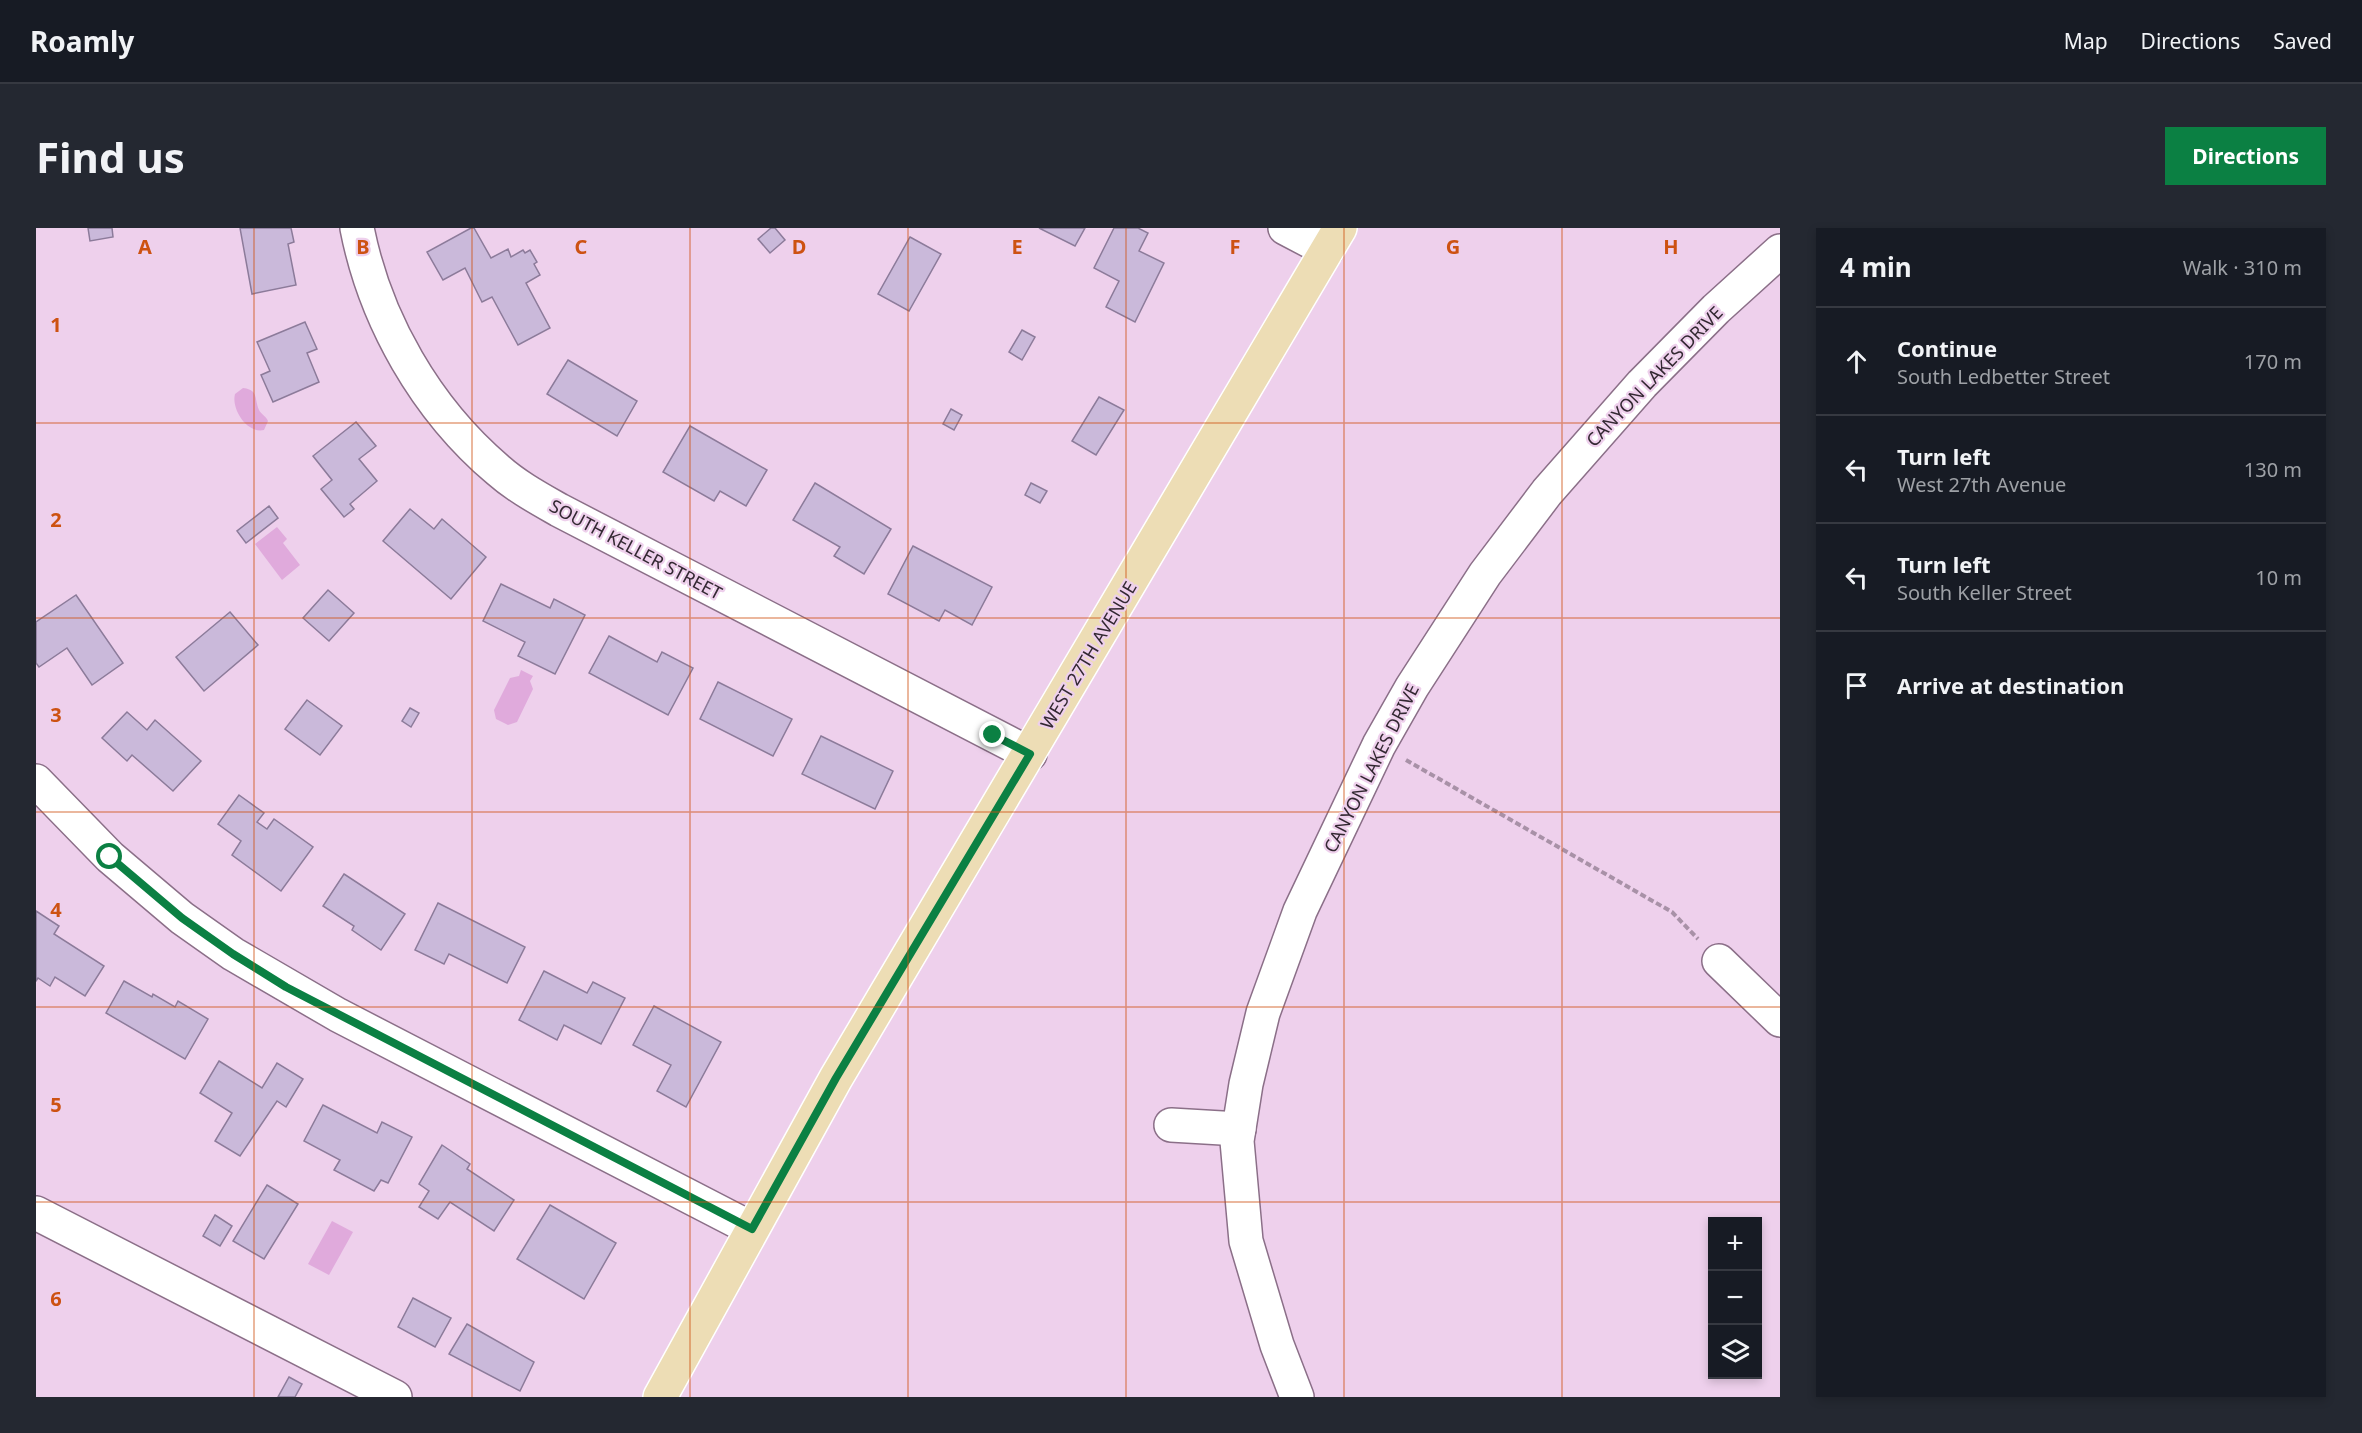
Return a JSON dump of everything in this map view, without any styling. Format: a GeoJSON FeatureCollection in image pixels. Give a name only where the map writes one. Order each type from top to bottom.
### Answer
{"type":"FeatureCollection","features":[{"type":"Feature","properties":{"kind":"main road","name":"WEST 27TH AVENUE"},"geometry":{"type":"LineString","coordinates":[[660,1397],[836,1078],[1334,239]]}},
{"type":"Feature","properties":{"kind":"street","name":"SOUTH KELLER STREET"},"geometry":{"type":"LineString","coordinates":[[357,228],[374,286],[407,362],[452,423],[498,471],[559,510],[1030,754]]}},
{"type":"Feature","properties":{"kind":"street"},"geometry":{"type":"LineString","coordinates":[[1286,228],[1334,239]]}},
{"type":"Feature","properties":{"kind":"street","name":"CANYON LAKES DRIVE"},"geometry":{"type":"LineString","coordinates":[[1297,1397],[1277,1345],[1246,1241],[1237,1141],[1246,1084],[1263,1013],[1296,921],[1379,745],[1412,687],[1485,574],[1656,350],[1716,309],[1780,251]]}},
{"type":"Feature","properties":{"kind":"street"},"geometry":{"type":"LineString","coordinates":[[36,781],[118,864],[182,918],[233,954],[338,1015],[752,1229]]}},
{"type":"Feature","properties":{"kind":"street"},"geometry":{"type":"LineString","coordinates":[[1719,961],[1780,1020]]}},
{"type":"Feature","properties":{"kind":"street"},"geometry":{"type":"LineString","coordinates":[[1171,1125],[1239,1129]]}},
{"type":"Feature","properties":{"kind":"street"},"geometry":{"type":"LineString","coordinates":[[36,1213],[395,1397]]}},
{"type":"Feature","properties":{"kind":"path"},"geometry":{"type":"LineString","coordinates":[[1379,745],[1672,912],[1719,961]]}},
{"type":"Feature","properties":{"kind":"shaded area"},"geometry":{"type":"Polygon","coordinates":[[[243,388],[254,393],[259,410],[268,421],[264,430],[252,428],[246,424],[235,407],[235,394],[243,388]]]}},
{"type":"Feature","properties":{"kind":"shaded area"},"geometry":{"type":"Polygon","coordinates":[[[277,527],[287,539],[283,543],[300,565],[282,580],[255,544],[277,527]]]}},
{"type":"Feature","properties":{"kind":"shaded area"},"geometry":{"type":"Polygon","coordinates":[[[521,670],[533,676],[530,681],[533,689],[517,722],[508,725],[496,719],[494,710],[510,678],[519,676],[521,670]]]}},
{"type":"Feature","properties":{"kind":"shaded area"},"geometry":{"type":"Polygon","coordinates":[[[332,1221],[353,1232],[329,1275],[308,1264],[332,1221]]]}},
{"type":"Feature","properties":{"kind":"building"},"geometry":{"type":"Polygon","coordinates":[[[88,228],[112,228],[113,237],[90,241],[88,228]]]}},
{"type":"Feature","properties":{"kind":"building"},"geometry":{"type":"Polygon","coordinates":[[[240,228],[291,228],[294,242],[288,244],[296,285],[252,294],[240,228]]]}},
{"type":"Feature","properties":{"kind":"building"},"geometry":{"type":"Polygon","coordinates":[[[474,228],[491,258],[508,249],[511,257],[523,250],[525,253],[530,250],[537,262],[534,264],[540,275],[526,283],[550,328],[518,345],[492,297],[482,302],[465,268],[443,280],[427,252],[474,228]]]}},
{"type":"Feature","properties":{"kind":"building"},"geometry":{"type":"Polygon","coordinates":[[[771,228],[775,228],[785,240],[770,253],[758,239],[771,228]]]}},
{"type":"Feature","properties":{"kind":"building"},"geometry":{"type":"Polygon","coordinates":[[[1039,228],[1085,228],[1075,246],[1039,228]]]}},
{"type":"Feature","properties":{"kind":"building"},"geometry":{"type":"Polygon","coordinates":[[[1114,228],[1138,228],[1148,233],[1139,251],[1164,263],[1135,322],[1106,307],[1119,281],[1094,268],[1114,228]]]}},
{"type":"Feature","properties":{"kind":"building"},"geometry":{"type":"Polygon","coordinates":[[[910,237],[941,254],[909,311],[878,294],[910,237]]]}},
{"type":"Feature","properties":{"kind":"building"},"geometry":{"type":"Polygon","coordinates":[[[305,322],[317,349],[307,353],[319,382],[273,402],[261,375],[270,371],[257,342],[305,322]]]}},
{"type":"Feature","properties":{"kind":"building"},"geometry":{"type":"Polygon","coordinates":[[[1022,330],[1035,337],[1022,360],[1009,352],[1022,330]]]}},
{"type":"Feature","properties":{"kind":"building"},"geometry":{"type":"Polygon","coordinates":[[[568,360],[637,401],[617,436],[547,394],[568,360]]]}},
{"type":"Feature","properties":{"kind":"building"},"geometry":{"type":"Polygon","coordinates":[[[1099,397],[1124,410],[1096,455],[1072,441],[1099,397]]]}},
{"type":"Feature","properties":{"kind":"building"},"geometry":{"type":"Polygon","coordinates":[[[951,409],[962,415],[954,430],[943,424],[951,409]]]}},
{"type":"Feature","properties":{"kind":"building"},"geometry":{"type":"Polygon","coordinates":[[[356,422],[376,446],[359,459],[377,481],[350,504],[354,509],[344,517],[321,489],[332,480],[313,456],[356,422]]]}},
{"type":"Feature","properties":{"kind":"building"},"geometry":{"type":"Polygon","coordinates":[[[690,426],[767,470],[746,506],[720,491],[714,501],[663,472],[690,426]]]}},
{"type":"Feature","properties":{"kind":"building"},"geometry":{"type":"Polygon","coordinates":[[[815,483],[891,529],[864,574],[834,556],[840,547],[793,520],[815,483]]]}},
{"type":"Feature","properties":{"kind":"building"},"geometry":{"type":"Polygon","coordinates":[[[1031,483],[1047,491],[1040,503],[1025,495],[1031,483]]]}},
{"type":"Feature","properties":{"kind":"building"},"geometry":{"type":"Polygon","coordinates":[[[269,506],[278,518],[246,543],[237,531],[269,506]]]}},
{"type":"Feature","properties":{"kind":"building"},"geometry":{"type":"Polygon","coordinates":[[[410,509],[434,529],[442,519],[486,557],[451,599],[383,541],[410,509]]]}},
{"type":"Feature","properties":{"kind":"building"},"geometry":{"type":"Polygon","coordinates":[[[913,546],[992,587],[972,625],[945,610],[939,621],[888,594],[913,546]]]}},
{"type":"Feature","properties":{"kind":"building"},"geometry":{"type":"Polygon","coordinates":[[[501,584],[550,608],[554,599],[585,615],[555,674],[518,656],[525,642],[483,621],[501,584]]]}},
{"type":"Feature","properties":{"kind":"building"},"geometry":{"type":"Polygon","coordinates":[[[328,590],[354,613],[329,641],[303,618],[328,590]]]}},
{"type":"Feature","properties":{"kind":"building"},"geometry":{"type":"Polygon","coordinates":[[[76,595],[123,663],[92,685],[67,648],[39,667],[36,663],[36,622],[76,595]]]}},
{"type":"Feature","properties":{"kind":"building"},"geometry":{"type":"Polygon","coordinates":[[[230,612],[258,645],[204,691],[176,657],[230,612]]]}},
{"type":"Feature","properties":{"kind":"building"},"geometry":{"type":"Polygon","coordinates":[[[609,636],[657,662],[662,652],[693,668],[668,715],[589,673],[609,636]]]}},
{"type":"Feature","properties":{"kind":"building"},"geometry":{"type":"Polygon","coordinates":[[[718,682],[792,719],[773,756],[700,719],[718,682]]]}},
{"type":"Feature","properties":{"kind":"building"},"geometry":{"type":"Polygon","coordinates":[[[307,700],[342,726],[320,755],[285,729],[307,700]]]}},
{"type":"Feature","properties":{"kind":"building"},"geometry":{"type":"Polygon","coordinates":[[[410,708],[419,713],[411,727],[402,721],[410,708]]]}},
{"type":"Feature","properties":{"kind":"building"},"geometry":{"type":"Polygon","coordinates":[[[127,712],[147,730],[155,720],[201,761],[173,791],[132,755],[127,761],[102,738],[127,712]]]}},
{"type":"Feature","properties":{"kind":"building"},"geometry":{"type":"Polygon","coordinates":[[[821,736],[893,771],[875,809],[802,774],[821,736]]]}},
{"type":"Feature","properties":{"kind":"building"},"geometry":{"type":"Polygon","coordinates":[[[239,795],[264,813],[257,822],[267,829],[274,819],[313,847],[281,891],[232,855],[241,841],[218,824],[239,795]]]}},
{"type":"Feature","properties":{"kind":"building"},"geometry":{"type":"Polygon","coordinates":[[[344,874],[405,914],[381,950],[352,930],[354,926],[323,906],[344,874]]]}},
{"type":"Feature","properties":{"kind":"building"},"geometry":{"type":"Polygon","coordinates":[[[438,903],[525,947],[507,983],[449,954],[444,964],[415,950],[438,903]]]}},
{"type":"Feature","properties":{"kind":"building"},"geometry":{"type":"Polygon","coordinates":[[[36,911],[59,926],[54,934],[104,966],[85,996],[55,977],[50,986],[38,978],[36,981],[36,911]]]}},
{"type":"Feature","properties":{"kind":"building"},"geometry":{"type":"Polygon","coordinates":[[[544,971],[587,993],[593,982],[625,998],[601,1044],[564,1025],[557,1040],[519,1020],[544,971]]]}},
{"type":"Feature","properties":{"kind":"building"},"geometry":{"type":"Polygon","coordinates":[[[124,981],[175,1007],[178,1001],[208,1019],[185,1059],[106,1013],[124,981]]]}},
{"type":"Feature","properties":{"kind":"building"},"geometry":{"type":"Polygon","coordinates":[[[654,1006],[721,1042],[686,1107],[657,1091],[671,1065],[633,1045],[654,1006]]]}},
{"type":"Feature","properties":{"kind":"building"},"geometry":{"type":"Polygon","coordinates":[[[219,1061],[262,1088],[277,1063],[303,1079],[286,1107],[277,1101],[240,1156],[215,1141],[232,1113],[200,1093],[219,1061]]]}},
{"type":"Feature","properties":{"kind":"building"},"geometry":{"type":"Polygon","coordinates":[[[323,1105],[377,1133],[382,1122],[412,1137],[388,1183],[381,1180],[374,1191],[334,1170],[340,1160],[304,1141],[323,1105]]]}},
{"type":"Feature","properties":{"kind":"building"},"geometry":{"type":"Polygon","coordinates":[[[442,1145],[470,1164],[467,1169],[514,1200],[494,1231],[450,1202],[438,1219],[419,1207],[429,1191],[419,1184],[442,1145]]]}},
{"type":"Feature","properties":{"kind":"building"},"geometry":{"type":"Polygon","coordinates":[[[267,1185],[298,1204],[264,1259],[233,1241],[267,1185]]]}},
{"type":"Feature","properties":{"kind":"building"},"geometry":{"type":"Polygon","coordinates":[[[550,1205],[616,1243],[584,1299],[517,1259],[550,1205]]]}},
{"type":"Feature","properties":{"kind":"building"},"geometry":{"type":"Polygon","coordinates":[[[215,1215],[232,1226],[220,1246],[203,1236],[215,1215]]]}},
{"type":"Feature","properties":{"kind":"building"},"geometry":{"type":"Polygon","coordinates":[[[413,1298],[451,1318],[435,1347],[398,1327],[413,1298]]]}},
{"type":"Feature","properties":{"kind":"building"},"geometry":{"type":"Polygon","coordinates":[[[467,1324],[534,1362],[520,1391],[449,1354],[467,1324]]]}},
{"type":"Feature","properties":{"kind":"building"},"geometry":{"type":"Polygon","coordinates":[[[289,1377],[302,1384],[295,1397],[278,1397],[289,1377]]]}},
{"type":"Feature","properties":{"kind":"route"},"geometry":{"type":"LineString","coordinates":[[110,857],[182,918],[233,954],[286,987],[752,1229],[836,1078],[1030,754],[993,735]]}}]}
